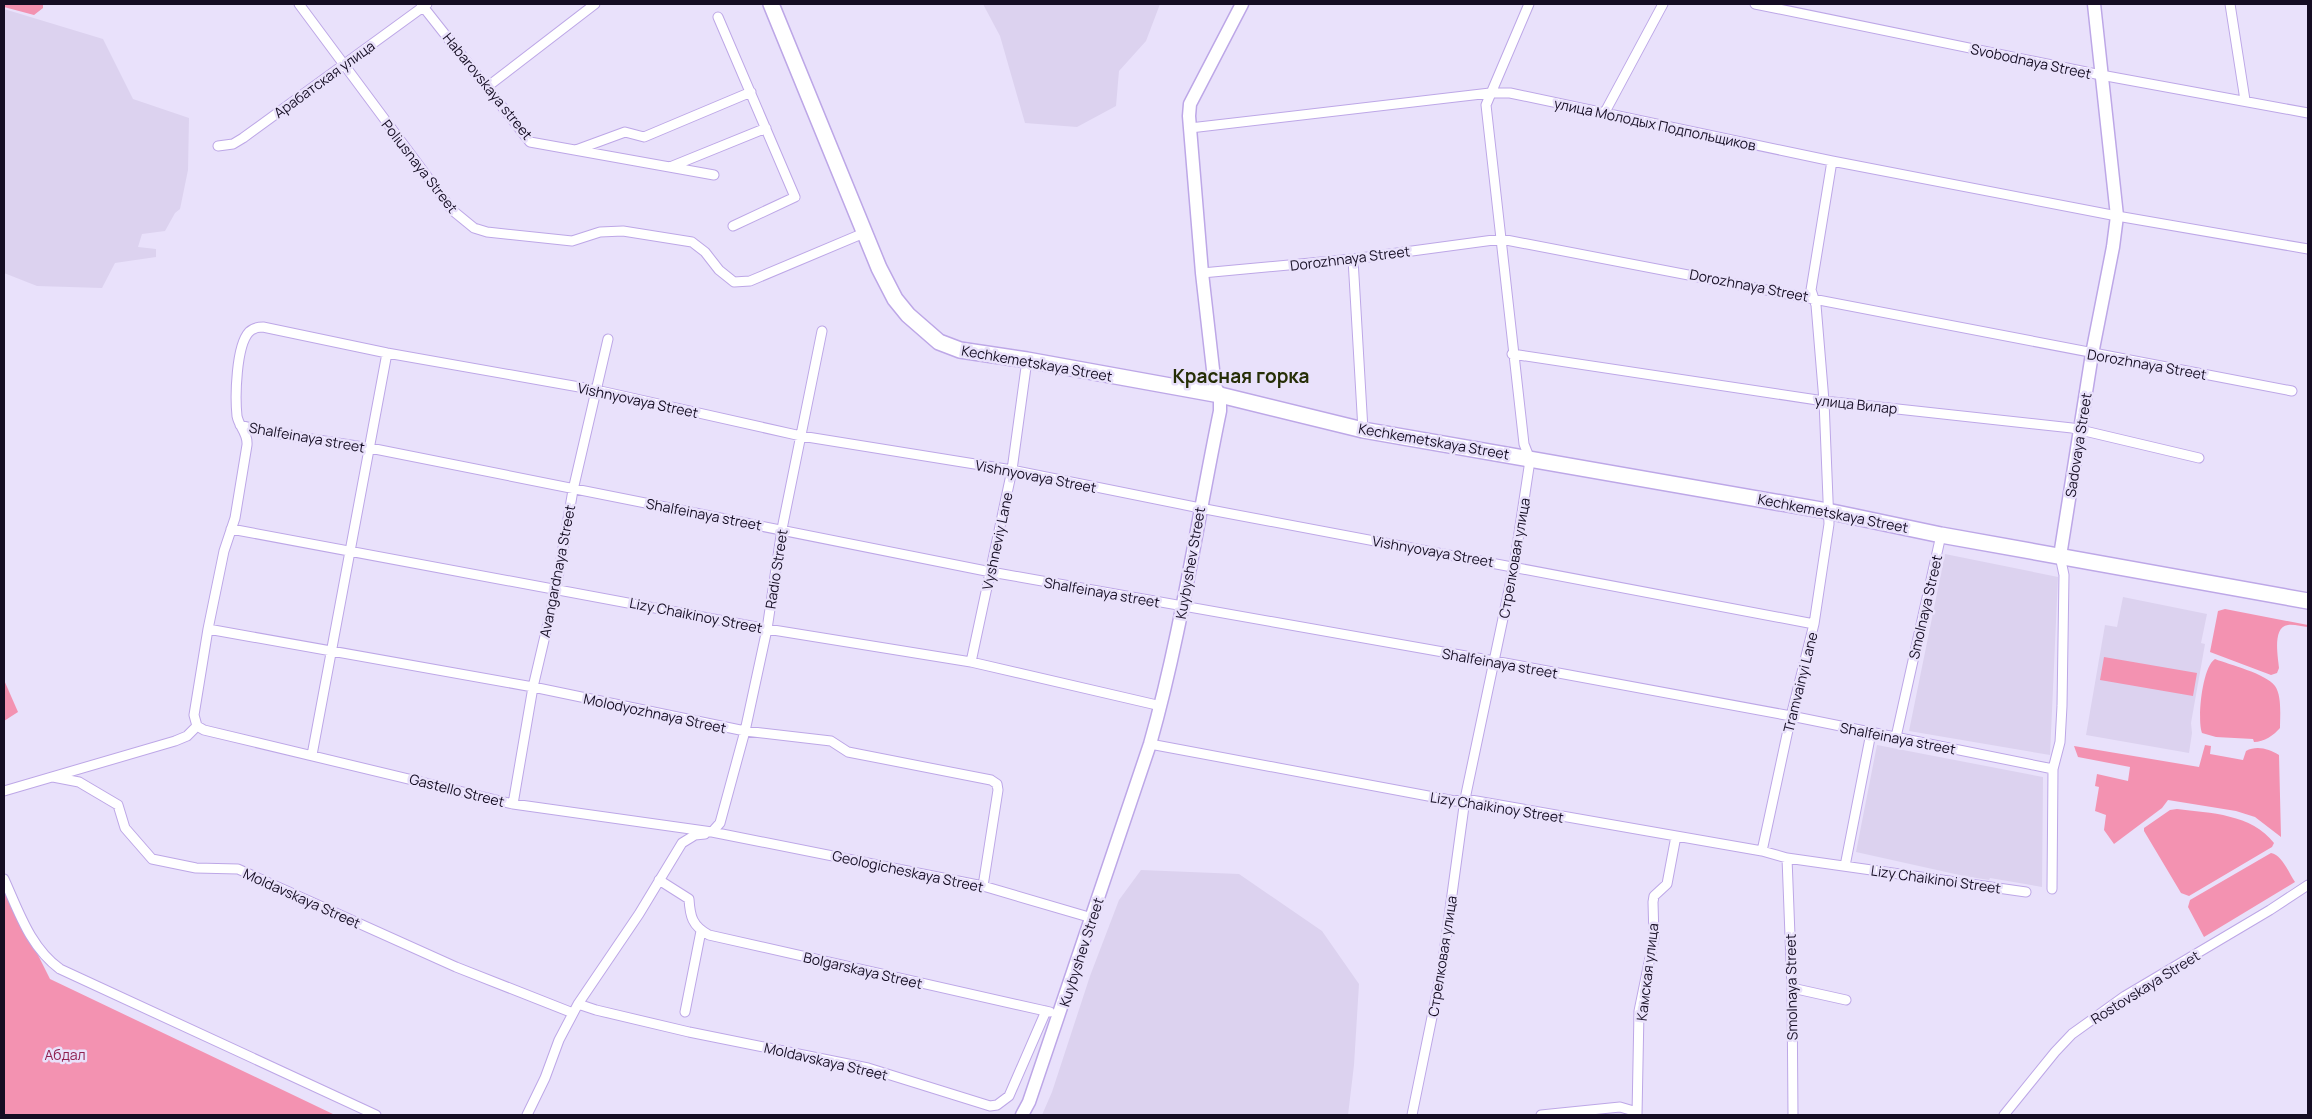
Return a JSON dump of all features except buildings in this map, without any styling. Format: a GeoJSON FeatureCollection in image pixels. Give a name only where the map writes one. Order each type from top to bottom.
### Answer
{"type":"FeatureCollection","features":[{"type":"Feature","properties":{"kind":"main road","name":"Kechkemetskaya Street"},"geometry":{"type":"LineString","coordinates":[[771,4],[864,233],[895,299],[922,329],[939,342],[960,350],[1027,360],[1220,395],[1364,430],[1529,457],[1827,511],[1941,535],[2308,601]]}},
{"type":"Feature","properties":{"kind":"main road","name":"Kuybyshev Street"},"geometry":{"type":"LineString","coordinates":[[1022,1115],[1029,1102],[1060,1014],[1150,744],[1161,706],[1183,607],[1200,508],[1220,411],[1220,395],[1215,387],[1202,273],[1190,128],[1190,104],[1242,4]]}},
{"type":"Feature","properties":{"kind":"main road","name":"Sadovaya Street"},"geometry":{"type":"LineString","coordinates":[[2060,556],[2092,354],[2114,247],[2117,216],[2094,4]]}},
{"type":"Feature","properties":{"kind":"street","name":"Poliusnaya Street"},"geometry":{"type":"LineString","coordinates":[[299,4],[452,210],[474,228],[487,232],[572,241],[600,232],[623,231],[692,242],[705,252],[718,270],[734,282],[750,281],[864,233]]}},
{"type":"Feature","properties":{"kind":"street"},"geometry":{"type":"LineString","coordinates":[[487,87],[595,4]]}},
{"type":"Feature","properties":{"kind":"street","name":"Стрелковая улица"},"geometry":{"type":"LineString","coordinates":[[1412,1115],[1442,968],[1465,799],[1514,566],[1529,457],[1524,444],[1512,354],[1486,105],[1529,4]]}},
{"type":"Feature","properties":{"kind":"street"},"geometry":{"type":"LineString","coordinates":[[1605,112],[1663,4]]}},
{"type":"Feature","properties":{"kind":"street","name":"Svobodnaya Street"},"geometry":{"type":"LineString","coordinates":[[1755,4],[2102,75],[2308,113]]}},
{"type":"Feature","properties":{"kind":"street"},"geometry":{"type":"LineString","coordinates":[[2230,4],[2245,100]]}},
{"type":"Feature","properties":{"kind":"street","name":"Арабатская улица"},"geometry":{"type":"LineString","coordinates":[[218,146],[233,144],[243,138],[424,5]]}},
{"type":"Feature","properties":{"kind":"street","name":"Habarovskaya street"},"geometry":{"type":"LineString","coordinates":[[424,5],[530,142],[714,175]]}},
{"type":"Feature","properties":{"kind":"street"},"geometry":{"type":"LineString","coordinates":[[718,17],[795,197],[734,226]]}},
{"type":"Feature","properties":{"kind":"street"},"geometry":{"type":"LineString","coordinates":[[575,150],[625,132],[644,137],[751,92]]}},
{"type":"Feature","properties":{"kind":"street","name":"улица Молодых Подпольщиков"},"geometry":{"type":"LineString","coordinates":[[1190,128],[1490,93],[1510,93],[1832,161],[2117,216],[2308,250]]}},
{"type":"Feature","properties":{"kind":"street"},"geometry":{"type":"LineString","coordinates":[[670,167],[766,128]]}},
{"type":"Feature","properties":{"kind":"street","name":"Tramvainyi Lane"},"geometry":{"type":"LineString","coordinates":[[1762,850],[1791,716],[1814,624],[1828,524],[1824,401],[1814,298],[1811,290],[1832,161]]}},
{"type":"Feature","properties":{"kind":"street","name":"Dorozhnaya Street"},"geometry":{"type":"LineString","coordinates":[[1202,273],[1353,259],[1501,239],[2292,391]]}},
{"type":"Feature","properties":{"kind":"street"},"geometry":{"type":"LineString","coordinates":[[1353,259],[1364,430]]}},
{"type":"Feature","properties":{"kind":"street","name":"Vishnyovaya Street"},"geometry":{"type":"LineString","coordinates":[[240,425],[237,417],[238,370],[244,340],[248,333],[258,327],[263,327],[386,353],[596,390],[801,436],[1012,470],[1200,508],[1814,624]]}},
{"type":"Feature","properties":{"kind":"street","name":"Radio Street"},"geometry":{"type":"LineString","coordinates":[[712,832],[720,823],[744,731],[767,628],[782,529],[822,331]]}},
{"type":"Feature","properties":{"kind":"street","name":"Avangardnaya Street"},"geometry":{"type":"LineString","coordinates":[[513,804],[533,687],[556,589],[574,490],[608,339]]}},
{"type":"Feature","properties":{"kind":"street"},"geometry":{"type":"LineString","coordinates":[[312,755],[386,353]]}},
{"type":"Feature","properties":{"kind":"street","name":"улица Вилар"},"geometry":{"type":"LineString","coordinates":[[1512,354],[1824,401],[2080,429],[2199,458]]}},
{"type":"Feature","properties":{"kind":"street","name":"Vyshneviy Lane"},"geometry":{"type":"LineString","coordinates":[[971,662],[1012,470],[1027,360]]}},
{"type":"Feature","properties":{"kind":"street"},"geometry":{"type":"LineString","coordinates":[[4,791],[175,741],[187,736],[197,726],[194,715],[208,629],[224,551],[231,529],[247,445],[246,436],[240,425]]}},
{"type":"Feature","properties":{"kind":"street","name":"Shalfeinaya street"},"geometry":{"type":"LineString","coordinates":[[240,425],[266,432],[370,448],[991,572],[1494,661],[1791,716],[2053,769]]}},
{"type":"Feature","properties":{"kind":"street","name":"Lizy Chaikinoy Street"},"geometry":{"type":"LineString","coordinates":[[231,529],[767,628],[971,662],[1161,706]]}},
{"type":"Feature","properties":{"kind":"street","name":"Smolnaya Street"},"geometry":{"type":"LineString","coordinates":[[1896,738],[1941,535]]}},
{"type":"Feature","properties":{"kind":"street","name":"Sadovaya Street"},"geometry":{"type":"LineString","coordinates":[[2052,889],[2053,769],[2060,742],[2062,706],[2064,575],[2060,556]]}},
{"type":"Feature","properties":{"kind":"street","name":"Molodyozhnaya Street"},"geometry":{"type":"LineString","coordinates":[[208,629],[533,687],[744,731],[830,742],[848,752],[994,782],[998,790],[983,886]]}},
{"type":"Feature","properties":{"kind":"street","name":"Gastello Street"},"geometry":{"type":"LineString","coordinates":[[197,726],[204,730],[513,804],[722,834]]}},
{"type":"Feature","properties":{"kind":"street"},"geometry":{"type":"LineString","coordinates":[[1845,866],[1871,733]]}},
{"type":"Feature","properties":{"kind":"street","name":"Lizy Chaikinoy Street"},"geometry":{"type":"LineString","coordinates":[[1150,744],[1455,801],[1465,799],[1762,850],[1787,858],[1845,866]]}},
{"type":"Feature","properties":{"kind":"street","name":"Moldavskaya Street"},"geometry":{"type":"LineString","coordinates":[[53,776],[79,782],[118,805],[125,828],[152,859],[196,868],[238,869],[456,967],[573,1012]]}},
{"type":"Feature","properties":{"kind":"street"},"geometry":{"type":"LineString","coordinates":[[527,1115],[573,1012],[660,880],[682,843],[695,835],[712,832]]}},
{"type":"Feature","properties":{"kind":"street","name":"Geologicheskaya Street"},"geometry":{"type":"LineString","coordinates":[[722,834],[983,886],[1092,918]]}},
{"type":"Feature","properties":{"kind":"street","name":"Камская улица"},"geometry":{"type":"LineString","coordinates":[[1637,1114],[1639,1011],[1654,938],[1653,902],[1654,896],[1667,884],[1676,836]]}},
{"type":"Feature","properties":{"kind":"street","name":"Smolnaya Street"},"geometry":{"type":"LineString","coordinates":[[1787,858],[1792,988],[1793,1115]]}},
{"type":"Feature","properties":{"kind":"street","name":"Lizy Chaikinoi Street"},"geometry":{"type":"LineString","coordinates":[[1845,866],[2026,892]]}},
{"type":"Feature","properties":{"kind":"street"},"geometry":{"type":"LineString","coordinates":[[4,879],[32,940],[45,957],[60,969],[376,1115]]}},
{"type":"Feature","properties":{"kind":"street"},"geometry":{"type":"LineString","coordinates":[[660,880],[689,899],[690,916],[700,931],[684,1012]]}},
{"type":"Feature","properties":{"kind":"street","name":"Rostovskaya Street"},"geometry":{"type":"LineString","coordinates":[[2004,1115],[2054,1052],[2072,1034],[2125,996],[2308,885]]}},
{"type":"Feature","properties":{"kind":"street","name":"Bolgarskaya Street"},"geometry":{"type":"LineString","coordinates":[[700,931],[718,937],[1060,1014]]}},
{"type":"Feature","properties":{"kind":"street"},"geometry":{"type":"LineString","coordinates":[[1792,988],[1846,1000]]}},
{"type":"Feature","properties":{"kind":"street","name":"Moldavskaya Street"},"geometry":{"type":"LineString","coordinates":[[578,1004],[689,1032],[868,1068],[990,1106],[997,1105],[1009,1096],[1046,1011]]}},
{"type":"Feature","properties":{"kind":"street"},"geometry":{"type":"LineString","coordinates":[[1541,1115],[1620,1107],[1637,1114]]}},
{"type":"Feature","properties":{"kind":"shaded area"},"geometry":{"type":"Polygon","coordinates":[[[983,4],[1160,4],[1146,41],[1119,71],[1116,106],[1077,127],[1025,123],[1000,36],[983,4]]]}},
{"type":"Feature","properties":{"kind":"shaded area"},"geometry":{"type":"Polygon","coordinates":[[[4,9],[103,39],[133,99],[189,118],[188,170],[180,209],[175,213],[165,231],[142,234],[138,247],[156,249],[156,257],[115,263],[102,288],[37,286],[4,273],[4,9]]]}},
{"type":"Feature","properties":{"kind":"shaded area"},"geometry":{"type":"Polygon","coordinates":[[[1945,554],[2058,577],[2050,755],[1909,731],[1945,554]]]}},
{"type":"Feature","properties":{"kind":"shaded area"},"geometry":{"type":"Polygon","coordinates":[[[2123,597],[2207,614],[2201,643],[2205,644],[2191,723],[2192,733],[2189,753],[2086,735],[2105,625],[2117,627],[2123,597]]]}},
{"type":"Feature","properties":{"kind":"shaded area"},"geometry":{"type":"Polygon","coordinates":[[[1877,745],[2043,777],[2042,887],[1990,878],[1989,880],[1964,876],[1856,852],[1877,745]]]}},
{"type":"Feature","properties":{"kind":"shaded area"},"geometry":{"type":"Polygon","coordinates":[[[1141,870],[1239,874],[1322,931],[1359,984],[1354,1065],[1348,1115],[1042,1115],[1052,1092],[1090,976],[1119,900],[1141,870]]]}},
{"type":"Feature","properties":{"kind":"green space"},"geometry":{"type":"Polygon","coordinates":[[[4,4],[43,4],[43,8],[34,15],[4,7],[4,4]]]}},
{"type":"Feature","properties":{"kind":"green space"},"geometry":{"type":"Polygon","coordinates":[[[2225,609],[2308,625],[2308,627],[2288,625],[2283,627],[2277,643],[2279,668],[2277,673],[2271,675],[2210,652],[2218,611],[2225,609]]]}},
{"type":"Feature","properties":{"kind":"green space"},"geometry":{"type":"Polygon","coordinates":[[[2104,657],[2197,673],[2193,696],[2100,680],[2104,657]]]}},
{"type":"Feature","properties":{"kind":"green space"},"geometry":{"type":"Polygon","coordinates":[[[2215,659],[2256,673],[2275,686],[2280,701],[2280,728],[2272,736],[2254,742],[2253,739],[2216,737],[2202,733],[2200,706],[2202,694],[2207,672],[2215,659]]]}},
{"type":"Feature","properties":{"kind":"green space"},"geometry":{"type":"Polygon","coordinates":[[[4,680],[18,712],[4,721],[4,680]]]}},
{"type":"Feature","properties":{"kind":"green space"},"geometry":{"type":"Polygon","coordinates":[[[2205,745],[2211,746],[2210,754],[2243,760],[2246,751],[2254,748],[2267,750],[2279,755],[2281,837],[2255,817],[2236,811],[2168,800],[2162,808],[2114,844],[2104,830],[2106,815],[2095,811],[2099,787],[2095,786],[2097,774],[2128,781],[2130,767],[2078,757],[2074,746],[2199,767],[2205,745]]]}},
{"type":"Feature","properties":{"kind":"green space"},"geometry":{"type":"Polygon","coordinates":[[[2177,809],[2216,814],[2242,821],[2265,833],[2274,843],[2272,847],[2189,896],[2181,893],[2144,831],[2144,828],[2170,810],[2177,809]]]}},
{"type":"Feature","properties":{"kind":"green space"},"geometry":{"type":"Polygon","coordinates":[[[2271,853],[2279,857],[2295,882],[2204,937],[2188,907],[2190,900],[2271,853]]]}},
{"type":"Feature","properties":{"kind":"green space","name":"Абдал"},"geometry":{"type":"Polygon","coordinates":[[[4,887],[50,979],[335,1115],[4,1115],[4,887]]]}},
{"type":"Feature","properties":{"kind":"district","name":"Красная горка"},"geometry":{"type":"Point","coordinates":[1241,376]}}]}
